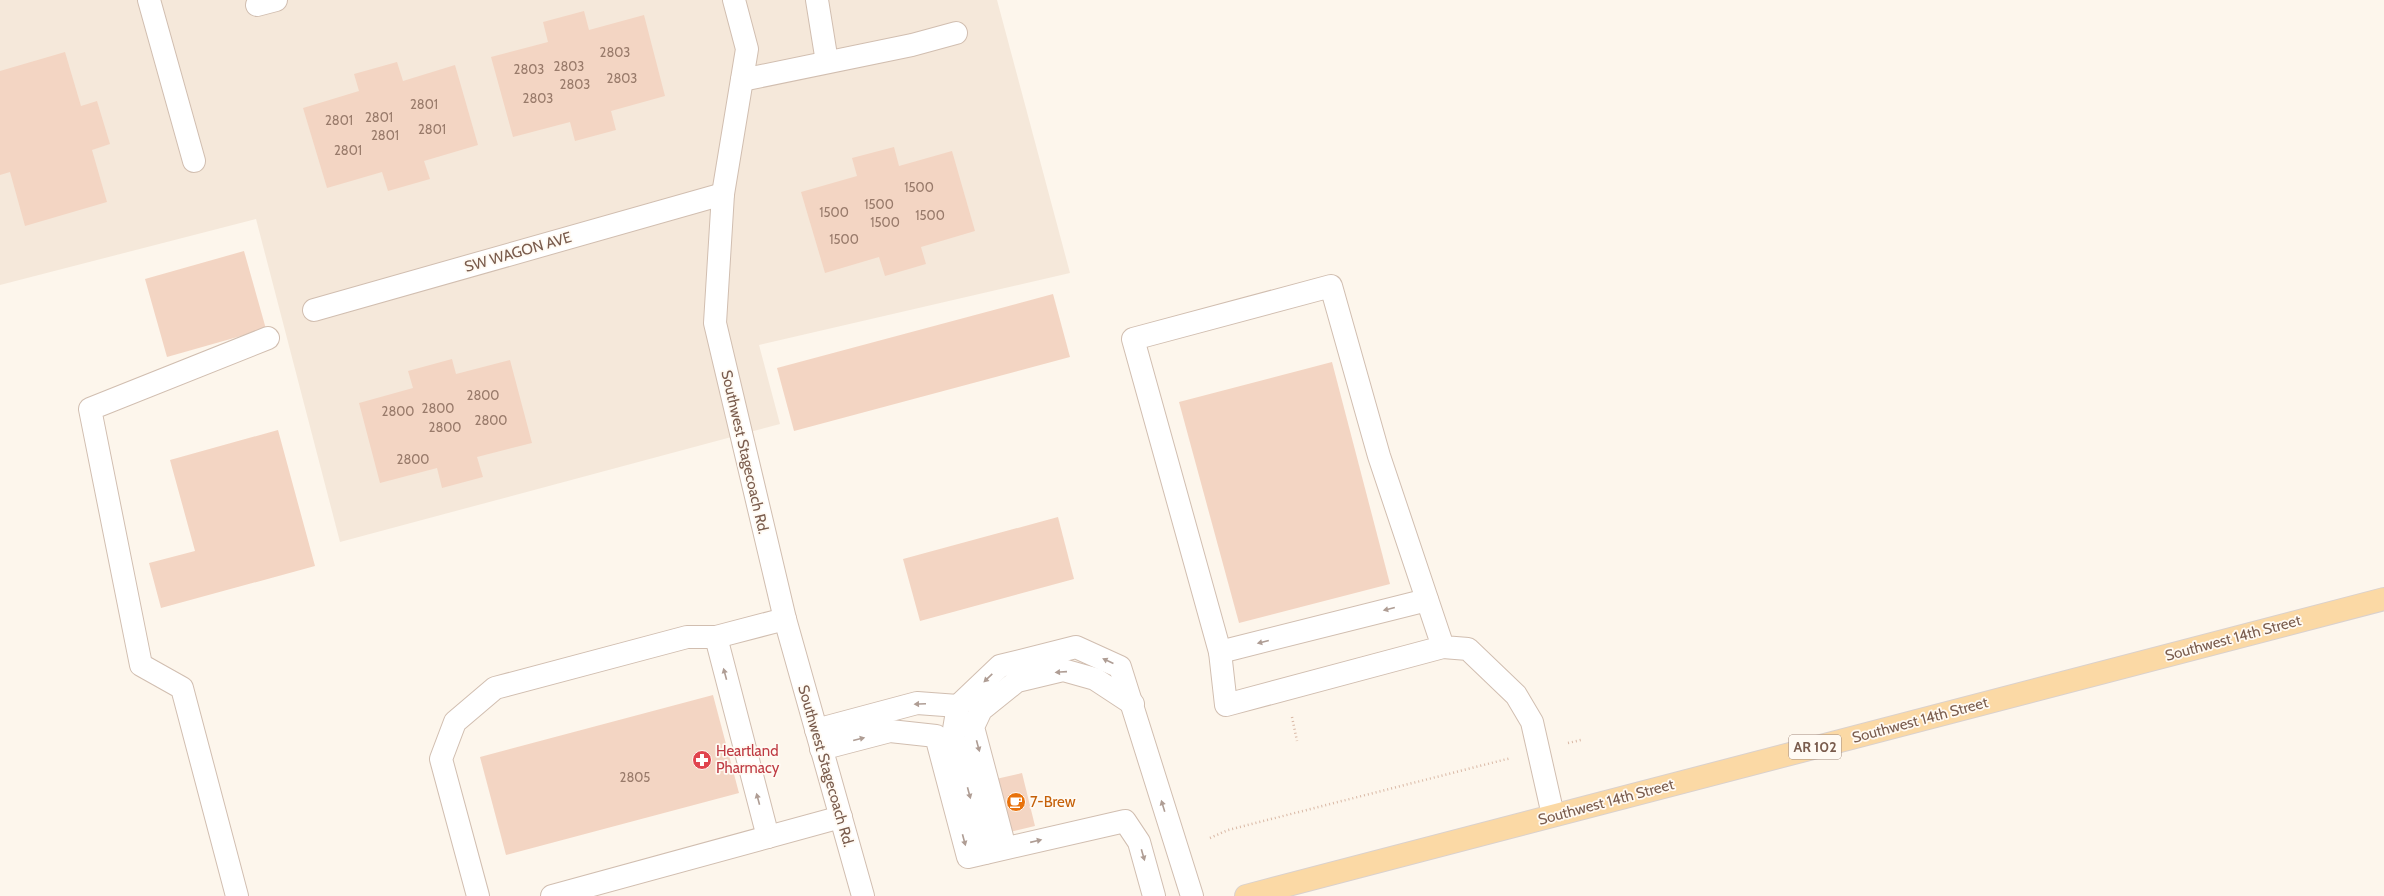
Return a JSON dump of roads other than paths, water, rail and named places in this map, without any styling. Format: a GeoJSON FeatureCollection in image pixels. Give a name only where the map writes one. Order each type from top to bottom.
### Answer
{"type":"FeatureCollection","features":[{"type":"Feature","properties":{"kind":"main road","name":"Southwest 14th Street"},"geometry":{"type":"LineString","coordinates":[[1246,896],[2384,599]]}},
{"type":"Feature","properties":{"kind":"street"},"geometry":{"type":"LineString","coordinates":[[149,0],[194,161]]}},
{"type":"Feature","properties":{"kind":"street","name":"Southwest Stagecoach Rd."},"geometry":{"type":"LineString","coordinates":[[734,0],[747,49],[722,194],[715,323],[785,619],[863,896]]}},
{"type":"Feature","properties":{"kind":"street"},"geometry":{"type":"LineString","coordinates":[[817,0],[827,62]]}},
{"type":"Feature","properties":{"kind":"street"},"geometry":{"type":"LineString","coordinates":[[742,80],[956,33]]}},
{"type":"Feature","properties":{"kind":"street","name":"SW WAGON AVE"},"geometry":{"type":"LineString","coordinates":[[314,310],[722,194]]}},
{"type":"Feature","properties":{"kind":"street"},"geometry":{"type":"LineString","coordinates":[[1443,647],[1379,456],[1331,286],[1133,339],[1220,652],[1226,705],[1443,647],[1468,648],[1516,695],[1532,722],[1553,815]]}},
{"type":"Feature","properties":{"kind":"street"},"geometry":{"type":"LineString","coordinates":[[237,896],[182,688],[141,665],[90,410],[268,338]]}},
{"type":"Feature","properties":{"kind":"street"},"geometry":{"type":"LineString","coordinates":[[1220,652],[1427,600]]}},
{"type":"Feature","properties":{"kind":"street"},"geometry":{"type":"LineString","coordinates":[[478,896],[441,759],[455,722],[495,688],[687,637],[716,637],[785,619]]}},
{"type":"Feature","properties":{"kind":"street"},"geometry":{"type":"LineString","coordinates":[[716,637],[768,837]]}},
{"type":"Feature","properties":{"kind":"street"},"geometry":{"type":"LineString","coordinates":[[936,736],[958,706],[1000,666],[1076,647],[1120,667],[1133,704],[1192,896]]}},
{"type":"Feature","properties":{"kind":"street"},"geometry":{"type":"LineString","coordinates":[[995,851],[973,727],[982,710],[1017,681],[1063,670],[1095,679],[1133,704]]}},
{"type":"Feature","properties":{"kind":"street"},"geometry":{"type":"LineString","coordinates":[[819,740],[917,703],[958,706]]}},
{"type":"Feature","properties":{"kind":"street"},"geometry":{"type":"LineString","coordinates":[[958,706],[953,735],[995,851]]}},
{"type":"Feature","properties":{"kind":"street"},"geometry":{"type":"LineString","coordinates":[[819,740],[890,731],[936,736]]}},
{"type":"Feature","properties":{"kind":"street"},"geometry":{"type":"LineString","coordinates":[[936,736],[968,857],[1125,821],[1139,842],[1154,896]]}},
{"type":"Feature","properties":{"kind":"street"},"geometry":{"type":"LineString","coordinates":[[552,896],[841,817]]}},
{"type":"Feature","properties":{"kind":"place","name":"Heartland Pharmacy"},"geometry":{"type":"Point","coordinates":[702,760]}},
{"type":"Feature","properties":{"kind":"place","name":"7-Brew"},"geometry":{"type":"Point","coordinates":[1016,802]}}]}
